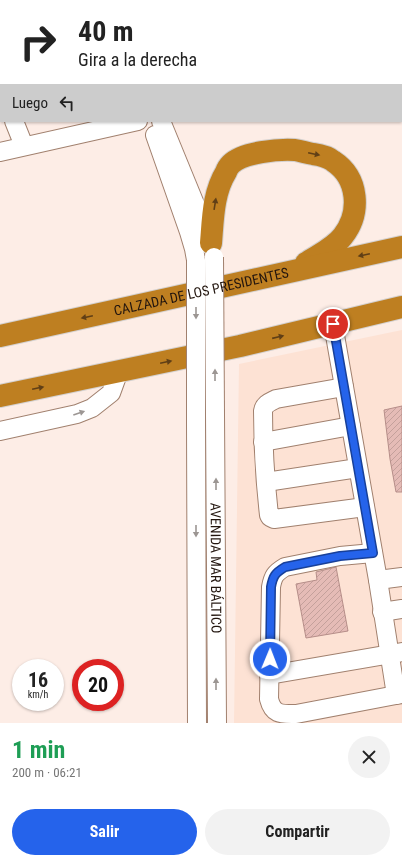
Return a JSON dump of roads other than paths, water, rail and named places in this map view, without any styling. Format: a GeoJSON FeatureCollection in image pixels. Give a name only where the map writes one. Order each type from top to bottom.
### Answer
{"type":"FeatureCollection","features":[{"type":"Feature","properties":{"kind":"highway"},"geometry":{"type":"LineString","coordinates":[[212,250],[214,210],[217,190],[221,179],[230,164],[243,157],[267,151],[294,150],[320,155],[333,160],[344,170],[353,185],[356,204],[353,219],[343,236],[330,248],[292,271]]}},
{"type":"Feature","properties":{"kind":"highway","name":"CALZADA DE LOS PRESIDENTES"},"geometry":{"type":"LineString","coordinates":[[0,336],[402,247]]}},
{"type":"Feature","properties":{"kind":"highway"},"geometry":{"type":"LineString","coordinates":[[0,396],[240,346],[402,307]]}},
{"type":"Feature","properties":{"kind":"street"},"geometry":{"type":"LineString","coordinates":[[14,122],[24,146]]}},
{"type":"Feature","properties":{"kind":"street"},"geometry":{"type":"LineString","coordinates":[[0,152],[133,122]]}},
{"type":"Feature","properties":{"kind":"street","name":"AVENIDA MAR BÁLTICO"},"geometry":{"type":"LineString","coordinates":[[150,122],[189,232],[196,260],[197,723]]}},
{"type":"Feature","properties":{"kind":"street"},"geometry":{"type":"LineString","coordinates":[[161,122],[212,250]]}},
{"type":"Feature","properties":{"kind":"street","name":"AVENIDA MAR BÁLTICO"},"geometry":{"type":"LineString","coordinates":[[212,250],[215,414],[217,723]]}},
{"type":"Feature","properties":{"kind":"street"},"geometry":{"type":"LineString","coordinates":[[333,324],[378,580],[382,612],[396,653],[399,694],[296,714],[280,714],[270,705],[269,699],[271,587],[273,577],[277,572],[285,567],[332,558],[373,553]]}},
{"type":"Feature","properties":{"kind":"street"},"geometry":{"type":"LineString","coordinates":[[0,431],[77,414],[92,408],[111,393],[119,372]]}},
{"type":"Feature","properties":{"kind":"street"},"geometry":{"type":"LineString","coordinates":[[344,387],[276,399],[264,407],[263,442],[269,514],[272,518],[365,507]]}},
{"type":"Feature","properties":{"kind":"street"},"geometry":{"type":"LineString","coordinates":[[263,442],[351,426]]}},
{"type":"Feature","properties":{"kind":"street"},"geometry":{"type":"LineString","coordinates":[[266,482],[358,468]]}},
{"type":"Feature","properties":{"kind":"street"},"geometry":{"type":"LineString","coordinates":[[378,580],[402,576]]}},
{"type":"Feature","properties":{"kind":"street"},"geometry":{"type":"LineString","coordinates":[[382,612],[402,609]]}},
{"type":"Feature","properties":{"kind":"street"},"geometry":{"type":"LineString","coordinates":[[269,675],[396,653]]}}]}
